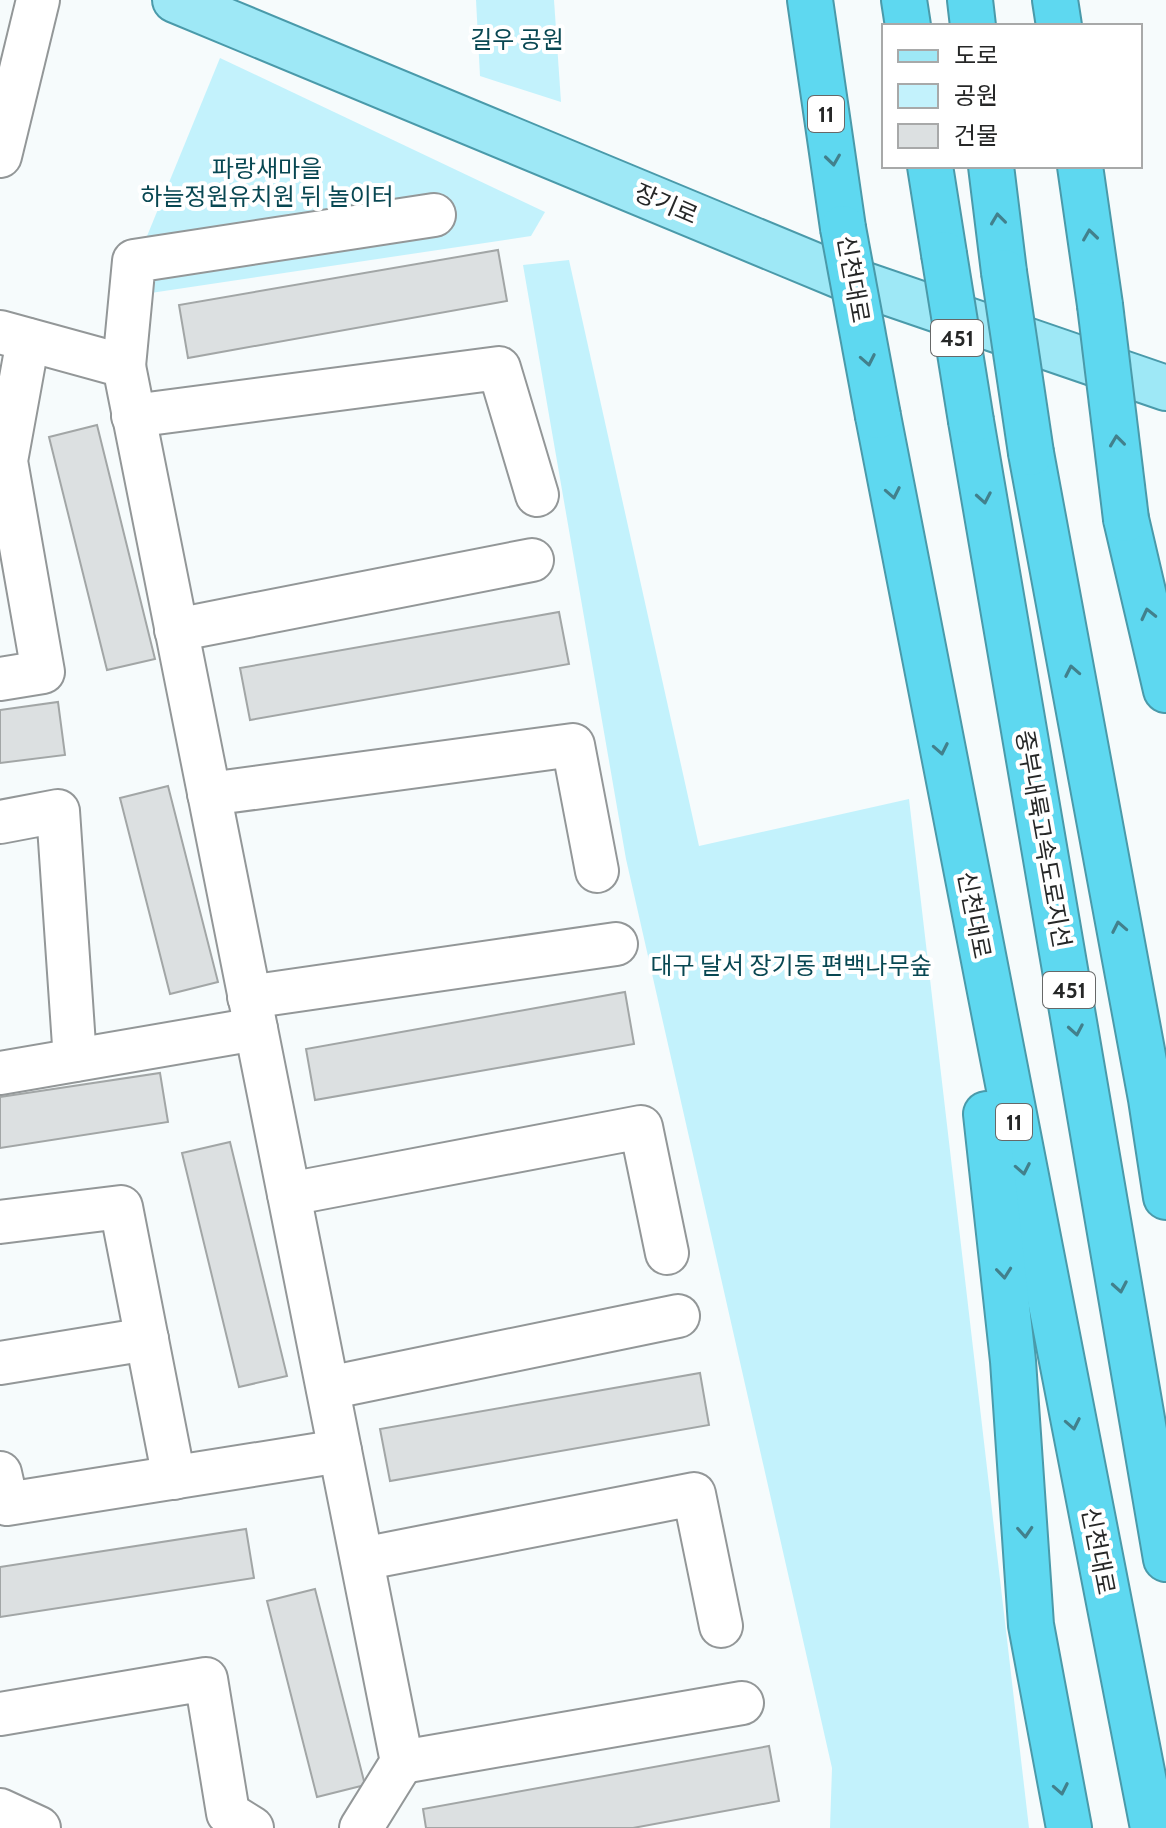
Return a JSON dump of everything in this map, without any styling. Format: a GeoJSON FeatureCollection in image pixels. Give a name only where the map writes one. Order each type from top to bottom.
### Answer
{"type":"FeatureCollection","features":[{"type":"Feature","properties":{"kind":"highway","name":"신천대로"},"geometry":{"type":"LineString","coordinates":[[810,0],[843,228],[878,416],[1153,1828]]}},
{"type":"Feature","properties":{"kind":"highway"},"geometry":{"type":"LineString","coordinates":[[904,0],[908,24]]}},
{"type":"Feature","properties":{"kind":"highway"},"geometry":{"type":"LineString","coordinates":[[970,0],[973,24]]}},
{"type":"Feature","properties":{"kind":"highway"},"geometry":{"type":"LineString","coordinates":[[1055,0],[1059,24]]}},
{"type":"Feature","properties":{"kind":"highway","name":"중부내륙고속도로지선"},"geometry":{"type":"LineString","coordinates":[[930,168],[1166,1559]]}},
{"type":"Feature","properties":{"kind":"highway","name":"451"},"geometry":{"type":"LineString","coordinates":[[991,168],[1031,453],[1151,1099],[1166,1197]]}},
{"type":"Feature","properties":{"kind":"highway"},"geometry":{"type":"LineString","coordinates":[[1080,168],[1126,519],[1166,690]]}},
{"type":"Feature","properties":{"kind":"highway"},"geometry":{"type":"LineString","coordinates":[[952,806],[1013,1361],[1031,1625],[1069,1828]]}},
{"type":"Feature","properties":{"kind":"main road","name":"장기로"},"geometry":{"type":"LineString","coordinates":[[175,0],[845,278],[1166,388]]}},
{"type":"Feature","properties":{"kind":"street"},"geometry":{"type":"LineString","coordinates":[[0,156],[38,0]]}},
{"type":"Feature","properties":{"kind":"street"},"geometry":{"type":"LineString","coordinates":[[361,1828],[402,1762],[124,366],[134,261],[434,215]]}},
{"type":"Feature","properties":{"kind":"street"},"geometry":{"type":"LineString","coordinates":[[0,679],[43,672],[6,461],[14,336],[124,366]]}},
{"type":"Feature","properties":{"kind":"street"},"geometry":{"type":"LineString","coordinates":[[133,416],[499,368],[537,495]]}},
{"type":"Feature","properties":{"kind":"street"},"geometry":{"type":"LineString","coordinates":[[176,630],[532,560]]}},
{"type":"Feature","properties":{"kind":"street"},"geometry":{"type":"LineString","coordinates":[[209,794],[573,745],[597,871]]}},
{"type":"Feature","properties":{"kind":"street"},"geometry":{"type":"LineString","coordinates":[[0,822],[58,811],[75,1060]]}},
{"type":"Feature","properties":{"kind":"street"},"geometry":{"type":"LineString","coordinates":[[0,1073],[75,1060],[253,1013],[616,944]]}},
{"type":"Feature","properties":{"kind":"street"},"geometry":{"type":"LineString","coordinates":[[289,1194],[641,1127],[667,1253]]}},
{"type":"Feature","properties":{"kind":"street"},"geometry":{"type":"LineString","coordinates":[[0,1222],[121,1207],[174,1478]]}},
{"type":"Feature","properties":{"kind":"street"},"geometry":{"type":"LineString","coordinates":[[328,1388],[678,1316]]}},
{"type":"Feature","properties":{"kind":"street"},"geometry":{"type":"LineString","coordinates":[[0,1363],[147,1339]]}},
{"type":"Feature","properties":{"kind":"street"},"geometry":{"type":"LineString","coordinates":[[0,1473],[7,1504],[340,1451]]}},
{"type":"Feature","properties":{"kind":"street"},"geometry":{"type":"LineString","coordinates":[[362,1559],[694,1494],[721,1626]]}},
{"type":"Feature","properties":{"kind":"street"},"geometry":{"type":"LineString","coordinates":[[0,1714],[206,1679],[228,1813],[252,1828]]}},
{"type":"Feature","properties":{"kind":"street"},"geometry":{"type":"LineString","coordinates":[[402,1762],[742,1703]]}},
{"type":"Feature","properties":{"kind":"street"},"geometry":{"type":"LineString","coordinates":[[0,1810],[39,1828]]}},
{"type":"Feature","properties":{"kind":"green space","name":"길우 공원"},"geometry":{"type":"Polygon","coordinates":[[[476,0],[554,0],[561,102],[480,76],[476,0]]]}},
{"type":"Feature","properties":{"kind":"green space","name":"파랑새마을 하늘정원유치원 뒤 놀이터"},"geometry":{"type":"Polygon","coordinates":[[[220,58],[545,212],[531,236],[144,294],[145,241],[220,58]]]}},
{"type":"Feature","properties":{"kind":"green space","name":"대구 달서 장기동 편백나무숲"},"geometry":{"type":"Polygon","coordinates":[[[569,260],[699,846],[909,799],[1029,1828],[830,1828],[832,1768],[626,859],[523,265],[569,260]]]}},
{"type":"Feature","properties":{"kind":"building"},"geometry":{"type":"Polygon","coordinates":[[[498,250],[507,301],[188,358],[179,305],[498,250]]]}},
{"type":"Feature","properties":{"kind":"building"},"geometry":{"type":"Polygon","coordinates":[[[97,425],[155,659],[107,670],[49,437],[97,425]]]}},
{"type":"Feature","properties":{"kind":"building"},"geometry":{"type":"Polygon","coordinates":[[[559,612],[569,664],[250,720],[240,668],[559,612]]]}},
{"type":"Feature","properties":{"kind":"building"},"geometry":{"type":"Polygon","coordinates":[[[58,702],[65,755],[0,763],[0,710],[58,702]]]}},
{"type":"Feature","properties":{"kind":"building"},"geometry":{"type":"Polygon","coordinates":[[[168,786],[218,982],[170,994],[120,798],[168,786]]]}},
{"type":"Feature","properties":{"kind":"building"},"geometry":{"type":"Polygon","coordinates":[[[625,992],[634,1044],[315,1100],[306,1049],[625,992]]]}},
{"type":"Feature","properties":{"kind":"building"},"geometry":{"type":"Polygon","coordinates":[[[160,1073],[168,1122],[0,1148],[0,1097],[160,1073]]]}},
{"type":"Feature","properties":{"kind":"building"},"geometry":{"type":"Polygon","coordinates":[[[230,1142],[287,1376],[239,1387],[182,1153],[230,1142]]]}},
{"type":"Feature","properties":{"kind":"building"},"geometry":{"type":"Polygon","coordinates":[[[700,1373],[709,1425],[390,1481],[380,1429],[700,1373]]]}},
{"type":"Feature","properties":{"kind":"building"},"geometry":{"type":"Polygon","coordinates":[[[246,1529],[254,1578],[0,1617],[0,1567],[246,1529]]]}},
{"type":"Feature","properties":{"kind":"building"},"geometry":{"type":"Polygon","coordinates":[[[315,1589],[365,1785],[317,1797],[267,1601],[315,1589]]]}},
{"type":"Feature","properties":{"kind":"building"},"geometry":{"type":"Polygon","coordinates":[[[769,1746],[779,1801],[633,1828],[426,1828],[423,1809],[769,1746]]]}}]}
